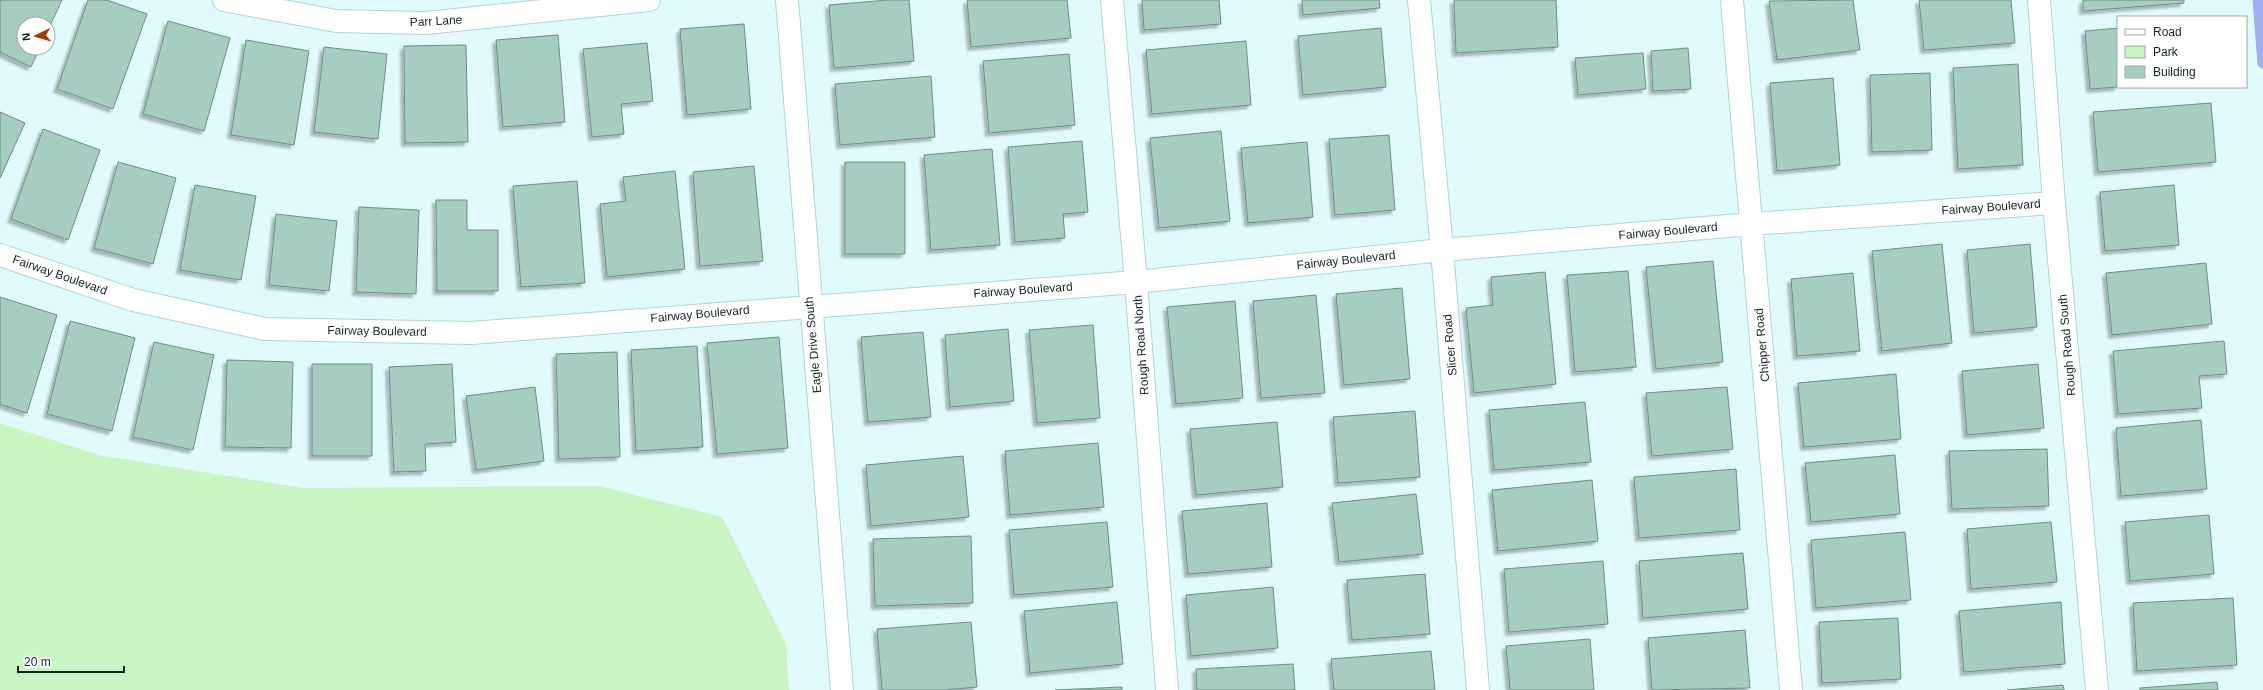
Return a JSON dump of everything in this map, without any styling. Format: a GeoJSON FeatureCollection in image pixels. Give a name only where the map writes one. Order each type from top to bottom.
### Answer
{"type":"FeatureCollection","features":[{"type":"Feature","properties":{"kind":"street","name":"Parr Lane"},"geometry":{"type":"LineString","coordinates":[[224,0],[336,21],[426,23],[649,0]]}},
{"type":"Feature","properties":{"kind":"street","name":"Eagle Drive South"},"geometry":{"type":"LineString","coordinates":[[787,0],[810,306],[842,690]]}},
{"type":"Feature","properties":{"kind":"street","name":"Rough Road North"},"geometry":{"type":"LineString","coordinates":[[1112,0],[1168,690]]}},
{"type":"Feature","properties":{"kind":"street","name":"Slicer Road"},"geometry":{"type":"LineString","coordinates":[[1419,0],[1442,250],[1478,690]]}},
{"type":"Feature","properties":{"kind":"street","name":"Chipper Road"},"geometry":{"type":"LineString","coordinates":[[1732,0],[1791,690]]}},
{"type":"Feature","properties":{"kind":"street","name":"Rough Road South"},"geometry":{"type":"LineString","coordinates":[[2039,0],[2054,203],[2097,690]]}},
{"type":"Feature","properties":{"kind":"street","name":"Fairway Boulevard"},"geometry":{"type":"LineString","coordinates":[[0,255],[133,300],[265,329],[471,333],[1136,282],[1442,250],[1752,224],[2054,203]]}},
{"type":"Feature","properties":{"kind":"green space"},"geometry":{"type":"Polygon","coordinates":[[[0,423],[99,455],[303,488],[600,486],[722,517],[786,644],[789,690],[0,690],[0,423]]]}},
{"type":"Feature","properties":{"kind":"building"},"geometry":{"type":"Polygon","coordinates":[[[0,0],[62,0],[55,16],[16,16],[16,56],[36,56],[31,67],[0,52],[0,0]]]}},
{"type":"Feature","properties":{"kind":"building"},"geometry":{"type":"Polygon","coordinates":[[[88,0],[107,0],[147,14],[113,109],[57,89],[88,0]]]}},
{"type":"Feature","properties":{"kind":"building"},"geometry":{"type":"Polygon","coordinates":[[[888,0],[909,0],[914,61],[834,68],[829,5],[888,0]]]}},
{"type":"Feature","properties":{"kind":"building"},"geometry":{"type":"Polygon","coordinates":[[[967,0],[1067,0],[1071,38],[971,47],[967,0]]]}},
{"type":"Feature","properties":{"kind":"building"},"geometry":{"type":"Polygon","coordinates":[[[1142,0],[1219,0],[1221,24],[1144,30],[1142,0]]]}},
{"type":"Feature","properties":{"kind":"building"},"geometry":{"type":"Polygon","coordinates":[[[1302,0],[1379,0],[1380,8],[1303,15],[1302,0]]]}},
{"type":"Feature","properties":{"kind":"building"},"geometry":{"type":"Polygon","coordinates":[[[1454,0],[1556,0],[1558,47],[1456,53],[1454,0]]]}},
{"type":"Feature","properties":{"kind":"building"},"geometry":{"type":"Polygon","coordinates":[[[1853,0],[1860,50],[1777,60],[1769,1],[1853,0]]]}},
{"type":"Feature","properties":{"kind":"building"},"geometry":{"type":"Polygon","coordinates":[[[1919,0],[2011,0],[2015,43],[1924,50],[1919,0]]]}},
{"type":"Feature","properties":{"kind":"building"},"geometry":{"type":"Polygon","coordinates":[[[2083,0],[2184,0],[2184,3],[2083,11],[2083,0]]]}},
{"type":"Feature","properties":{"kind":"building"},"geometry":{"type":"Polygon","coordinates":[[[168,21],[230,38],[204,131],[143,114],[168,21]]]}},
{"type":"Feature","properties":{"kind":"building"},"geometry":{"type":"Polygon","coordinates":[[[744,24],[751,109],[687,115],[680,29],[744,24]]]}},
{"type":"Feature","properties":{"kind":"building"},"geometry":{"type":"Polygon","coordinates":[[[1381,28],[1386,87],[1303,95],[1298,36],[1381,28]]]}},
{"type":"Feature","properties":{"kind":"building"},"geometry":{"type":"Polygon","coordinates":[[[2117,28],[2117,87],[2090,89],[2085,31],[2117,28]]]}},
{"type":"Feature","properties":{"kind":"building"},"geometry":{"type":"Polygon","coordinates":[[[558,35],[565,122],[503,127],[496,40],[558,35]]]}},
{"type":"Feature","properties":{"kind":"building"},"geometry":{"type":"Polygon","coordinates":[[[246,40],[309,51],[294,145],[231,135],[246,40]]]}},
{"type":"Feature","properties":{"kind":"building"},"geometry":{"type":"Polygon","coordinates":[[[1246,41],[1251,105],[1152,114],[1146,50],[1246,41]]]}},
{"type":"Feature","properties":{"kind":"building"},"geometry":{"type":"Polygon","coordinates":[[[647,43],[653,101],[621,104],[624,134],[592,137],[583,49],[647,43]]]}},
{"type":"Feature","properties":{"kind":"building"},"geometry":{"type":"Polygon","coordinates":[[[466,45],[468,142],[405,143],[404,46],[466,45]]]}},
{"type":"Feature","properties":{"kind":"building"},"geometry":{"type":"Polygon","coordinates":[[[324,47],[387,54],[378,139],[314,132],[324,47]]]}},
{"type":"Feature","properties":{"kind":"building"},"geometry":{"type":"Polygon","coordinates":[[[1688,48],[1691,89],[1653,91],[1651,51],[1688,48]]]}},
{"type":"Feature","properties":{"kind":"building"},"geometry":{"type":"Polygon","coordinates":[[[1643,53],[1646,89],[1578,95],[1575,58],[1643,53]]]}},
{"type":"Feature","properties":{"kind":"building"},"geometry":{"type":"Polygon","coordinates":[[[1069,54],[1075,125],[989,133],[983,61],[1069,54]]]}},
{"type":"Feature","properties":{"kind":"building"},"geometry":{"type":"Polygon","coordinates":[[[2018,64],[2023,165],[1958,169],[1953,68],[2018,64]]]}},
{"type":"Feature","properties":{"kind":"building"},"geometry":{"type":"Polygon","coordinates":[[[1930,73],[1932,150],[1872,152],[1870,75],[1930,73]]]}},
{"type":"Feature","properties":{"kind":"building"},"geometry":{"type":"Polygon","coordinates":[[[931,76],[935,137],[840,145],[835,84],[931,76]]]}},
{"type":"Feature","properties":{"kind":"building"},"geometry":{"type":"Polygon","coordinates":[[[1833,78],[1840,165],[1777,171],[1770,83],[1833,78]]]}},
{"type":"Feature","properties":{"kind":"building"},"geometry":{"type":"Polygon","coordinates":[[[2211,103],[2216,162],[2098,172],[2093,112],[2211,103]]]}},
{"type":"Feature","properties":{"kind":"building"},"geometry":{"type":"Polygon","coordinates":[[[0,112],[25,123],[0,178],[0,112]]]}},
{"type":"Feature","properties":{"kind":"building"},"geometry":{"type":"Polygon","coordinates":[[[43,129],[100,150],[68,240],[11,219],[43,129]]]}},
{"type":"Feature","properties":{"kind":"building"},"geometry":{"type":"Polygon","coordinates":[[[1221,131],[1230,221],[1159,228],[1150,138],[1221,131]]]}},
{"type":"Feature","properties":{"kind":"building"},"geometry":{"type":"Polygon","coordinates":[[[1389,135],[1395,210],[1335,215],[1329,139],[1389,135]]]}},
{"type":"Feature","properties":{"kind":"building"},"geometry":{"type":"Polygon","coordinates":[[[1082,141],[1088,212],[1063,214],[1065,238],[1015,242],[1008,147],[1082,141]]]}},
{"type":"Feature","properties":{"kind":"building"},"geometry":{"type":"Polygon","coordinates":[[[1307,142],[1313,217],[1248,223],[1241,148],[1307,142]]]}},
{"type":"Feature","properties":{"kind":"building"},"geometry":{"type":"Polygon","coordinates":[[[992,149],[1000,245],[931,250],[924,155],[992,149]]]}},
{"type":"Feature","properties":{"kind":"building"},"geometry":{"type":"Polygon","coordinates":[[[118,162],[176,178],[153,264],[94,248],[118,162]]]}},
{"type":"Feature","properties":{"kind":"building"},"geometry":{"type":"Polygon","coordinates":[[[845,162],[905,162],[905,254],[845,254],[845,162]]]}},
{"type":"Feature","properties":{"kind":"building"},"geometry":{"type":"Polygon","coordinates":[[[754,166],[763,261],[700,266],[693,172],[754,166]]]}},
{"type":"Feature","properties":{"kind":"building"},"geometry":{"type":"Polygon","coordinates":[[[675,171],[685,269],[607,277],[600,204],[626,201],[623,177],[675,171]]]}},
{"type":"Feature","properties":{"kind":"building"},"geometry":{"type":"Polygon","coordinates":[[[577,181],[585,283],[521,287],[513,186],[577,181]]]}},
{"type":"Feature","properties":{"kind":"building"},"geometry":{"type":"Polygon","coordinates":[[[195,185],[256,196],[241,280],[180,270],[195,185]]]}},
{"type":"Feature","properties":{"kind":"building"},"geometry":{"type":"Polygon","coordinates":[[[2174,185],[2179,245],[2105,251],[2100,192],[2174,185]]]}},
{"type":"Feature","properties":{"kind":"building"},"geometry":{"type":"Polygon","coordinates":[[[436,200],[467,200],[467,230],[498,230],[498,291],[437,291],[436,200]]]}},
{"type":"Feature","properties":{"kind":"building"},"geometry":{"type":"Polygon","coordinates":[[[359,207],[419,210],[416,294],[356,292],[359,207]]]}},
{"type":"Feature","properties":{"kind":"building"},"geometry":{"type":"Polygon","coordinates":[[[276,214],[337,221],[329,291],[269,285],[276,214]]]}},
{"type":"Feature","properties":{"kind":"building"},"geometry":{"type":"Polygon","coordinates":[[[1942,244],[1952,343],[1882,351],[1872,251],[1942,244]]]}},
{"type":"Feature","properties":{"kind":"building"},"geometry":{"type":"Polygon","coordinates":[[[2030,244],[2037,327],[1974,333],[1967,250],[2030,244]]]}},
{"type":"Feature","properties":{"kind":"building"},"geometry":{"type":"Polygon","coordinates":[[[1713,261],[1723,362],[1656,369],[1646,267],[1713,261]]]}},
{"type":"Feature","properties":{"kind":"building"},"geometry":{"type":"Polygon","coordinates":[[[2206,263],[2212,324],[2112,335],[2106,273],[2206,263]]]}},
{"type":"Feature","properties":{"kind":"building"},"geometry":{"type":"Polygon","coordinates":[[[1628,271],[1636,367],[1575,372],[1567,275],[1628,271]]]}},
{"type":"Feature","properties":{"kind":"building"},"geometry":{"type":"Polygon","coordinates":[[[1545,272],[1556,384],[1474,393],[1466,308],[1493,305],[1491,277],[1545,272]]]}},
{"type":"Feature","properties":{"kind":"building"},"geometry":{"type":"Polygon","coordinates":[[[1853,273],[1860,351],[1797,356],[1791,279],[1853,273]]]}},
{"type":"Feature","properties":{"kind":"building"},"geometry":{"type":"Polygon","coordinates":[[[1402,288],[1410,379],[1344,385],[1336,294],[1402,288]]]}},
{"type":"Feature","properties":{"kind":"building"},"geometry":{"type":"Polygon","coordinates":[[[1316,295],[1325,393],[1261,398],[1253,301],[1316,295]]]}},
{"type":"Feature","properties":{"kind":"building"},"geometry":{"type":"Polygon","coordinates":[[[0,297],[57,315],[27,413],[0,404],[0,297]]]}},
{"type":"Feature","properties":{"kind":"building"},"geometry":{"type":"Polygon","coordinates":[[[1235,301],[1243,398],[1176,404],[1167,307],[1235,301]]]}},
{"type":"Feature","properties":{"kind":"building"},"geometry":{"type":"Polygon","coordinates":[[[70,321],[135,338],[112,431],[47,414],[70,321]]]}},
{"type":"Feature","properties":{"kind":"building"},"geometry":{"type":"Polygon","coordinates":[[[1093,325],[1100,418],[1037,423],[1029,330],[1093,325]]]}},
{"type":"Feature","properties":{"kind":"building"},"geometry":{"type":"Polygon","coordinates":[[[1008,329],[1014,401],[950,407],[945,335],[1008,329]]]}},
{"type":"Feature","properties":{"kind":"building"},"geometry":{"type":"Polygon","coordinates":[[[923,332],[931,417],[868,422],[861,337],[923,332]]]}},
{"type":"Feature","properties":{"kind":"building"},"geometry":{"type":"Polygon","coordinates":[[[779,337],[788,448],[717,454],[707,343],[779,337]]]}},
{"type":"Feature","properties":{"kind":"building"},"geometry":{"type":"Polygon","coordinates":[[[2224,341],[2227,374],[2199,376],[2202,408],[2118,414],[2113,351],[2224,341]]]}},
{"type":"Feature","properties":{"kind":"building"},"geometry":{"type":"Polygon","coordinates":[[[154,342],[214,355],[193,450],[133,437],[154,342]]]}},
{"type":"Feature","properties":{"kind":"building"},"geometry":{"type":"Polygon","coordinates":[[[697,346],[703,447],[636,451],[631,350],[697,346]]]}},
{"type":"Feature","properties":{"kind":"building"},"geometry":{"type":"Polygon","coordinates":[[[617,352],[620,457],[559,459],[556,354],[617,352]]]}},
{"type":"Feature","properties":{"kind":"building"},"geometry":{"type":"Polygon","coordinates":[[[227,360],[293,362],[291,448],[225,447],[227,360]]]}},
{"type":"Feature","properties":{"kind":"building"},"geometry":{"type":"Polygon","coordinates":[[[312,364],[372,364],[372,456],[312,456],[312,364]]]}},
{"type":"Feature","properties":{"kind":"building"},"geometry":{"type":"Polygon","coordinates":[[[452,364],[456,442],[425,444],[426,471],[394,472],[389,367],[452,364]]]}},
{"type":"Feature","properties":{"kind":"building"},"geometry":{"type":"Polygon","coordinates":[[[2038,364],[2044,428],[1967,435],[1962,371],[2038,364]]]}},
{"type":"Feature","properties":{"kind":"building"},"geometry":{"type":"Polygon","coordinates":[[[1896,374],[1901,439],[1804,447],[1798,383],[1896,374]]]}},
{"type":"Feature","properties":{"kind":"building"},"geometry":{"type":"Polygon","coordinates":[[[535,387],[544,461],[476,470],[466,396],[535,387]]]}},
{"type":"Feature","properties":{"kind":"building"},"geometry":{"type":"Polygon","coordinates":[[[1727,387],[1733,449],[1652,456],[1646,393],[1727,387]]]}},
{"type":"Feature","properties":{"kind":"building"},"geometry":{"type":"Polygon","coordinates":[[[1585,402],[1591,462],[1494,470],[1489,410],[1585,402]]]}},
{"type":"Feature","properties":{"kind":"building"},"geometry":{"type":"Polygon","coordinates":[[[1415,411],[1420,477],[1338,483],[1333,417],[1415,411]]]}},
{"type":"Feature","properties":{"kind":"building"},"geometry":{"type":"Polygon","coordinates":[[[2201,420],[2207,489],[2121,496],[2116,428],[2201,420]]]}},
{"type":"Feature","properties":{"kind":"building"},"geometry":{"type":"Polygon","coordinates":[[[1277,422],[1283,487],[1196,495],[1190,429],[1277,422]]]}},
{"type":"Feature","properties":{"kind":"building"},"geometry":{"type":"Polygon","coordinates":[[[1098,443],[1104,507],[1010,515],[1005,451],[1098,443]]]}},
{"type":"Feature","properties":{"kind":"building"},"geometry":{"type":"Polygon","coordinates":[[[2047,449],[2049,506],[1952,509],[1949,451],[2047,449]]]}},
{"type":"Feature","properties":{"kind":"building"},"geometry":{"type":"Polygon","coordinates":[[[1895,455],[1900,514],[1811,522],[1805,463],[1895,455]]]}},
{"type":"Feature","properties":{"kind":"building"},"geometry":{"type":"Polygon","coordinates":[[[963,456],[969,517],[871,526],[866,465],[963,456]]]}},
{"type":"Feature","properties":{"kind":"building"},"geometry":{"type":"Polygon","coordinates":[[[1736,469],[1740,530],[1639,538],[1634,477],[1736,469]]]}},
{"type":"Feature","properties":{"kind":"building"},"geometry":{"type":"Polygon","coordinates":[[[1592,480],[1598,541],[1498,551],[1492,490],[1592,480]]]}},
{"type":"Feature","properties":{"kind":"building"},"geometry":{"type":"Polygon","coordinates":[[[1416,494],[1423,554],[1339,562],[1332,503],[1416,494]]]}},
{"type":"Feature","properties":{"kind":"building"},"geometry":{"type":"Polygon","coordinates":[[[1267,503],[1272,567],[1188,574],[1182,511],[1267,503]]]}},
{"type":"Feature","properties":{"kind":"building"},"geometry":{"type":"Polygon","coordinates":[[[2209,515],[2214,574],[2130,581],[2125,522],[2209,515]]]}},
{"type":"Feature","properties":{"kind":"building"},"geometry":{"type":"Polygon","coordinates":[[[1107,522],[1113,587],[1014,595],[1009,530],[1107,522]]]}},
{"type":"Feature","properties":{"kind":"building"},"geometry":{"type":"Polygon","coordinates":[[[2051,522],[2057,582],[1971,589],[1967,529],[2051,522]]]}},
{"type":"Feature","properties":{"kind":"building"},"geometry":{"type":"Polygon","coordinates":[[[1905,532],[1911,600],[1816,608],[1811,540],[1905,532]]]}},
{"type":"Feature","properties":{"kind":"building"},"geometry":{"type":"Polygon","coordinates":[[[971,536],[973,603],[875,606],[873,539],[971,536]]]}},
{"type":"Feature","properties":{"kind":"building"},"geometry":{"type":"Polygon","coordinates":[[[1743,553],[1748,609],[1643,618],[1639,561],[1743,553]]]}},
{"type":"Feature","properties":{"kind":"building"},"geometry":{"type":"Polygon","coordinates":[[[1603,561],[1608,624],[1509,632],[1504,569],[1603,561]]]}},
{"type":"Feature","properties":{"kind":"building"},"geometry":{"type":"Polygon","coordinates":[[[1425,574],[1430,634],[1352,640],[1347,580],[1425,574]]]}},
{"type":"Feature","properties":{"kind":"building"},"geometry":{"type":"Polygon","coordinates":[[[1273,587],[1278,648],[1191,656],[1186,595],[1273,587]]]}},
{"type":"Feature","properties":{"kind":"building"},"geometry":{"type":"Polygon","coordinates":[[[2233,598],[2237,665],[2137,671],[2133,603],[2233,598]]]}},
{"type":"Feature","properties":{"kind":"building"},"geometry":{"type":"Polygon","coordinates":[[[1117,602],[1123,664],[1030,673],[1024,611],[1117,602]]]}},
{"type":"Feature","properties":{"kind":"building"},"geometry":{"type":"Polygon","coordinates":[[[2061,602],[2065,664],[1964,672],[1959,611],[2061,602]]]}},
{"type":"Feature","properties":{"kind":"building"},"geometry":{"type":"Polygon","coordinates":[[[1898,618],[1901,679],[1822,683],[1819,622],[1898,618]]]}},
{"type":"Feature","properties":{"kind":"building"},"geometry":{"type":"Polygon","coordinates":[[[971,622],[977,687],[944,690],[882,690],[877,629],[971,622]]]}},
{"type":"Feature","properties":{"kind":"building"},"geometry":{"type":"Polygon","coordinates":[[[1745,630],[1750,688],[1652,690],[1648,638],[1745,630]]]}},
{"type":"Feature","properties":{"kind":"building"},"geometry":{"type":"Polygon","coordinates":[[[1590,639],[1594,690],[1510,690],[1506,646],[1590,639]]]}},
{"type":"Feature","properties":{"kind":"building"},"geometry":{"type":"Polygon","coordinates":[[[1431,651],[1435,690],[1334,690],[1331,659],[1431,651]]]}},
{"type":"Feature","properties":{"kind":"building"},"geometry":{"type":"Polygon","coordinates":[[[1293,664],[1295,690],[1197,690],[1196,669],[1293,664]]]}},
{"type":"Feature","properties":{"kind":"building"},"geometry":{"type":"Polygon","coordinates":[[[2217,682],[2218,690],[2140,690],[2140,688],[2217,682]]]}},
{"type":"Feature","properties":{"kind":"building"},"geometry":{"type":"Polygon","coordinates":[[[2063,685],[2064,690],[2007,690],[2063,685]]]}},
{"type":"Feature","properties":{"kind":"building"},"geometry":{"type":"Polygon","coordinates":[[[1122,687],[1122,690],[1055,690],[1122,687]]]}},
{"type":"Feature","properties":{"kind":"waterway"},"geometry":{"type":"LineString","coordinates":[[2258,0],[2263,63]]}}]}
